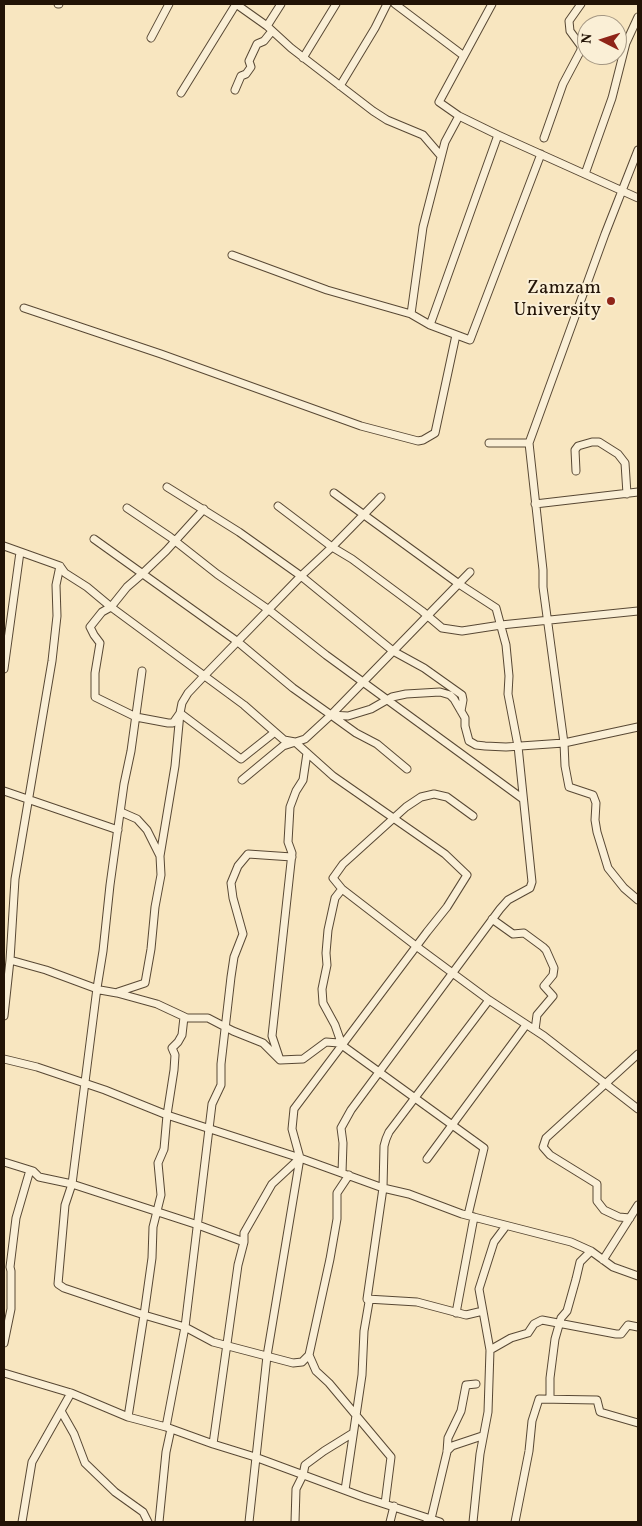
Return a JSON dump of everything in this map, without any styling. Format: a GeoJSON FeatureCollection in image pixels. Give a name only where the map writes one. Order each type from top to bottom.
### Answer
{"type":"FeatureCollection","features":[{"type":"Feature","properties":{"kind":"street"},"geometry":{"type":"LineString","coordinates":[[151,38],[169,4]]}},
{"type":"Feature","properties":{"kind":"street"},"geometry":{"type":"LineString","coordinates":[[181,94],[236,4],[269,28],[303,58],[386,120],[423,135],[441,156]]}},
{"type":"Feature","properties":{"kind":"street"},"geometry":{"type":"LineString","coordinates":[[235,90],[241,76],[246,74],[250,67],[249,61],[257,44],[264,41],[280,4]]}},
{"type":"Feature","properties":{"kind":"street"},"geometry":{"type":"LineString","coordinates":[[303,58],[336,4]]}},
{"type":"Feature","properties":{"kind":"street"},"geometry":{"type":"LineString","coordinates":[[340,86],[375,28],[386,4]]}},
{"type":"Feature","properties":{"kind":"street"},"geometry":{"type":"LineString","coordinates":[[395,4],[464,56]]}},
{"type":"Feature","properties":{"kind":"street"},"geometry":{"type":"LineString","coordinates":[[492,4],[439,102],[459,116],[498,135],[638,198]]}},
{"type":"Feature","properties":{"kind":"street"},"geometry":{"type":"LineString","coordinates":[[544,138],[563,84],[581,50],[581,46],[570,31],[569,21],[581,4]]}},
{"type":"Feature","properties":{"kind":"street"},"geometry":{"type":"LineString","coordinates":[[585,174],[612,98],[626,43],[638,17]]}},
{"type":"Feature","properties":{"kind":"street"},"geometry":{"type":"LineString","coordinates":[[411,314],[423,227],[445,142],[459,116]]}},
{"type":"Feature","properties":{"kind":"street"},"geometry":{"type":"LineString","coordinates":[[430,325],[498,135]]}},
{"type":"Feature","properties":{"kind":"street"},"geometry":{"type":"LineString","coordinates":[[638,150],[621,191],[529,443],[547,620],[569,787],[594,796],[597,832],[608,868],[624,888],[638,900]]}},
{"type":"Feature","properties":{"kind":"street"},"geometry":{"type":"LineString","coordinates":[[232,255],[327,290],[411,314],[430,325],[470,340],[541,154]]}},
{"type":"Feature","properties":{"kind":"street"},"geometry":{"type":"LineString","coordinates":[[24,308],[161,354],[361,426],[418,441],[435,433],[456,334]]}},
{"type":"Feature","properties":{"kind":"street"},"geometry":{"type":"LineString","coordinates":[[576,472],[575,450],[578,446],[599,442],[618,454],[625,464],[627,494]]}},
{"type":"Feature","properties":{"kind":"street"},"geometry":{"type":"LineString","coordinates":[[489,443],[529,443]]}},
{"type":"Feature","properties":{"kind":"street"},"geometry":{"type":"LineString","coordinates":[[167,487],[204,509],[301,576],[393,651],[424,668],[462,695],[461,711]]}},
{"type":"Feature","properties":{"kind":"street"},"geometry":{"type":"LineString","coordinates":[[535,504],[638,492]]}},
{"type":"Feature","properties":{"kind":"street"},"geometry":{"type":"LineString","coordinates":[[142,671],[106,912],[103,951],[96,988],[72,1184],[65,1205],[58,1284],[64,1288],[185,1327],[213,1342],[298,1363],[302,1362],[309,1355],[338,1219],[338,1193],[346,1174],[341,1132],[342,1124],[492,919],[508,900],[530,888],[532,882],[518,746],[508,694],[509,676],[506,645],[496,608],[459,584],[334,493]]}},
{"type":"Feature","properties":{"kind":"street"},"geometry":{"type":"LineString","coordinates":[[117,993],[145,983],[152,949],[154,907],[161,875],[160,856],[175,766],[182,703],[188,693],[301,576],[382,497]]}},
{"type":"Feature","properties":{"kind":"street"},"geometry":{"type":"LineString","coordinates":[[278,506],[332,547],[352,559],[442,628],[462,631],[638,611]]}},
{"type":"Feature","properties":{"kind":"street"},"geometry":{"type":"LineString","coordinates":[[127,508],[174,540],[326,655],[523,799]]}},
{"type":"Feature","properties":{"kind":"street"},"geometry":{"type":"LineString","coordinates":[[180,713],[173,722],[168,724],[136,717],[95,697],[95,673],[100,643],[90,627],[102,612],[111,607],[127,587],[142,574],[204,509]]}},
{"type":"Feature","properties":{"kind":"street"},"geometry":{"type":"LineString","coordinates":[[94,539],[238,642],[331,715],[356,733],[377,744],[407,769]]}},
{"type":"Feature","properties":{"kind":"street"},"geometry":{"type":"LineString","coordinates":[[4,546],[60,566],[65,573],[87,587],[111,607],[244,705],[284,740],[295,742],[334,776],[445,854],[467,875],[447,907],[294,1109],[292,1129],[300,1158],[267,1356],[249,1522]]}},
{"type":"Feature","properties":{"kind":"street"},"geometry":{"type":"LineString","coordinates":[[4,669],[20,552]]}},
{"type":"Feature","properties":{"kind":"street"},"geometry":{"type":"LineString","coordinates":[[4,1016],[15,879],[52,661],[58,616],[56,584],[60,566]]}},
{"type":"Feature","properties":{"kind":"street"},"geometry":{"type":"LineString","coordinates":[[242,780],[283,746],[305,739],[364,682],[470,572]]}},
{"type":"Feature","properties":{"kind":"street"},"geometry":{"type":"LineString","coordinates":[[331,715],[348,716],[371,709],[388,700],[406,694],[440,692],[450,695],[461,711],[465,718],[469,741],[472,744],[518,746],[564,743],[638,727]]}},
{"type":"Feature","properties":{"kind":"street"},"geometry":{"type":"LineString","coordinates":[[180,713],[241,758],[275,732]]}},
{"type":"Feature","properties":{"kind":"street"},"geometry":{"type":"LineString","coordinates":[[280,1060],[272,1036],[292,857],[288,842],[290,807],[296,791],[303,780],[307,753]]}},
{"type":"Feature","properties":{"kind":"street"},"geometry":{"type":"LineString","coordinates":[[4,791],[118,830]]}},
{"type":"Feature","properties":{"kind":"street"},"geometry":{"type":"LineString","coordinates":[[473,816],[447,797],[434,794],[421,797],[406,807],[343,864],[333,878],[342,889],[416,946],[489,1000],[534,1030],[638,1109]]}},
{"type":"Feature","properties":{"kind":"street"},"geometry":{"type":"LineString","coordinates":[[120,812],[137,819],[147,830],[160,856]]}},
{"type":"Feature","properties":{"kind":"street"},"geometry":{"type":"LineString","coordinates":[[159,1522],[169,1428],[185,1327],[212,1104],[221,1085],[221,1064],[234,956],[243,934],[231,883],[238,866],[248,854],[292,857]]}},
{"type":"Feature","properties":{"kind":"street"},"geometry":{"type":"LineString","coordinates":[[342,889],[335,898],[328,930],[326,965],[322,989],[323,1004],[336,1025],[342,1045]]}},
{"type":"Feature","properties":{"kind":"street"},"geometry":{"type":"LineString","coordinates":[[492,919],[513,934],[524,933],[543,947],[554,968],[554,975],[544,986],[553,996],[537,1015],[534,1030]]}},
{"type":"Feature","properties":{"kind":"street"},"geometry":{"type":"LineString","coordinates":[[10,960],[46,970],[106,992],[117,993],[157,1004],[184,1017],[208,1018],[263,1044],[280,1060],[303,1059],[326,1042],[332,1041],[342,1045],[379,1071],[484,1148],[471,1216],[456,1314]]}},
{"type":"Feature","properties":{"kind":"street"},"geometry":{"type":"LineString","coordinates":[[345,1490],[362,1375],[364,1331],[369,1302],[367,1299],[384,1188],[384,1146],[386,1139],[489,1000]]}},
{"type":"Feature","properties":{"kind":"street"},"geometry":{"type":"LineString","coordinates":[[128,1417],[152,1258],[153,1227],[160,1195],[158,1162],[164,1149],[175,1055],[172,1048],[182,1035],[184,1017]]}},
{"type":"Feature","properties":{"kind":"street"},"geometry":{"type":"LineString","coordinates":[[427,1159],[526,1025]]}},
{"type":"Feature","properties":{"kind":"street"},"geometry":{"type":"LineString","coordinates":[[630,1218],[619,1217],[604,1210],[597,1201],[597,1184],[550,1155],[543,1147],[546,1138],[638,1054]]}},
{"type":"Feature","properties":{"kind":"street"},"geometry":{"type":"LineString","coordinates":[[4,1059],[37,1066],[209,1130],[300,1158],[384,1188],[409,1194],[471,1216],[571,1242],[591,1251],[614,1267],[638,1276]]}},
{"type":"Feature","properties":{"kind":"street"},"geometry":{"type":"LineString","coordinates":[[213,1444],[244,1233],[272,1184],[300,1158]]}},
{"type":"Feature","properties":{"kind":"street"},"geometry":{"type":"LineString","coordinates":[[4,1162],[34,1171],[39,1177],[72,1184],[244,1242]]}},
{"type":"Feature","properties":{"kind":"street"},"geometry":{"type":"LineString","coordinates":[[4,1343],[11,1309],[12,1271],[10,1267],[16,1218],[30,1170]]}},
{"type":"Feature","properties":{"kind":"street"},"geometry":{"type":"LineString","coordinates":[[603,1260],[638,1205]]}},
{"type":"Feature","properties":{"kind":"street"},"geometry":{"type":"LineString","coordinates":[[473,1522],[482,1436],[488,1412],[490,1350],[479,1292],[494,1242],[506,1226]]}},
{"type":"Feature","properties":{"kind":"street"},"geometry":{"type":"LineString","coordinates":[[550,1399],[550,1378],[555,1339],[560,1323],[567,1311],[580,1262],[591,1251]]}},
{"type":"Feature","properties":{"kind":"street"},"geometry":{"type":"LineString","coordinates":[[4,1268],[12,1271]]}},
{"type":"Feature","properties":{"kind":"street"},"geometry":{"type":"LineString","coordinates":[[367,1299],[417,1302],[456,1314],[466,1315],[483,1312]]}},
{"type":"Feature","properties":{"kind":"street"},"geometry":{"type":"LineString","coordinates":[[490,1350],[511,1338],[528,1333],[538,1321],[542,1320],[616,1334],[623,1333],[628,1325],[638,1327]]}},
{"type":"Feature","properties":{"kind":"street"},"geometry":{"type":"LineString","coordinates":[[309,1355],[316,1370],[330,1383],[392,1457],[385,1504]]}},
{"type":"Feature","properties":{"kind":"street"},"geometry":{"type":"LineString","coordinates":[[4,1373],[71,1393],[128,1417],[169,1428],[394,1506],[429,1521],[440,1522]]}},
{"type":"Feature","properties":{"kind":"street"},"geometry":{"type":"LineString","coordinates":[[429,1521],[447,1452],[448,1438],[461,1411],[466,1385],[476,1384]]}},
{"type":"Feature","properties":{"kind":"street"},"geometry":{"type":"LineString","coordinates":[[22,1522],[32,1462],[71,1393]]}},
{"type":"Feature","properties":{"kind":"street"},"geometry":{"type":"LineString","coordinates":[[514,1522],[529,1451],[532,1421],[539,1399],[597,1400],[600,1412],[638,1423]]}},
{"type":"Feature","properties":{"kind":"street"},"geometry":{"type":"LineString","coordinates":[[61,1411],[74,1434],[85,1463],[115,1492],[143,1512],[148,1522]]}},
{"type":"Feature","properties":{"kind":"street"},"geometry":{"type":"LineString","coordinates":[[295,1522],[296,1489],[303,1475],[305,1465],[353,1433]]}},
{"type":"Feature","properties":{"kind":"street"},"geometry":{"type":"LineString","coordinates":[[447,1452],[452,1446],[482,1436]]}},
{"type":"Feature","properties":{"kind":"street"},"geometry":{"type":"LineString","coordinates":[[390,1522],[394,1506]]}},
{"type":"Feature","properties":{"kind":"place","name":"Zamzam University"},"geometry":{"type":"Point","coordinates":[611,301]}}]}
